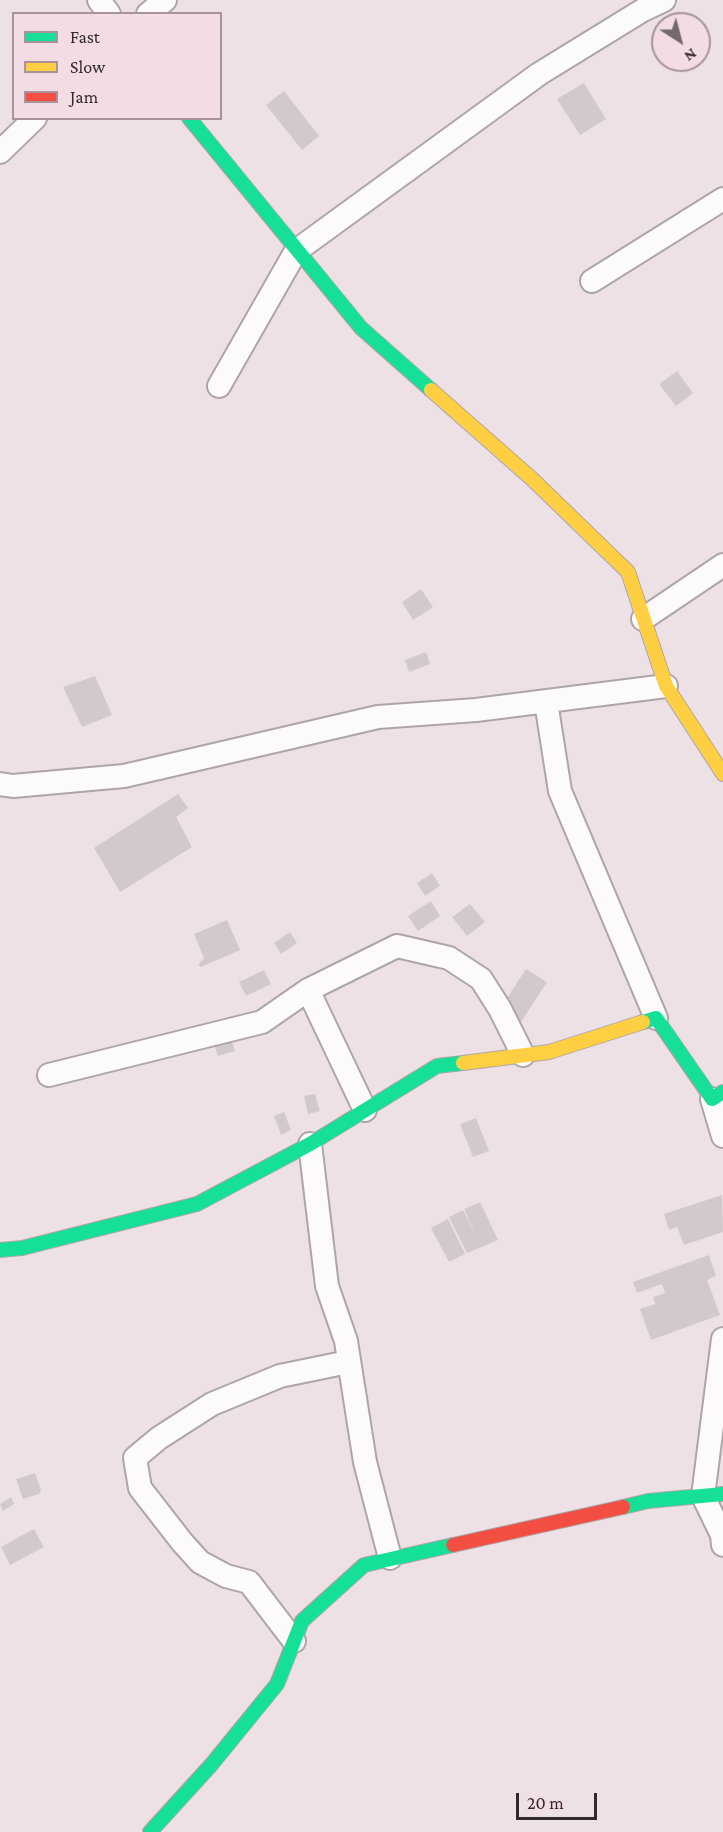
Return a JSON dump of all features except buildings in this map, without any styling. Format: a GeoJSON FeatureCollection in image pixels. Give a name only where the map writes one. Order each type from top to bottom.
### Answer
{"type":"FeatureCollection","features":[{"type":"Feature","properties":{"kind":"street"},"geometry":{"type":"LineString","coordinates":[[150,12],[165,0]]}},
{"type":"Feature","properties":{"kind":"street"},"geometry":{"type":"LineString","coordinates":[[219,386],[296,251],[539,74],[643,10],[664,0]]}},
{"type":"Feature","properties":{"kind":"street"},"geometry":{"type":"LineString","coordinates":[[0,152],[33,120]]}},
{"type":"Feature","properties":{"kind":"street"},"geometry":{"type":"LineString","coordinates":[[191,120],[361,328],[532,478],[628,572],[666,686],[723,774]]}},
{"type":"Feature","properties":{"kind":"street"},"geometry":{"type":"LineString","coordinates":[[592,281],[723,199]]}},
{"type":"Feature","properties":{"kind":"street"},"geometry":{"type":"LineString","coordinates":[[643,619],[723,565]]}},
{"type":"Feature","properties":{"kind":"street"},"geometry":{"type":"LineString","coordinates":[[0,784],[13,786],[124,776],[378,717],[546,702],[666,686]]}},
{"type":"Feature","properties":{"kind":"street"},"geometry":{"type":"LineString","coordinates":[[546,702],[560,790],[656,1018],[718,1096],[723,1136]]}},
{"type":"Feature","properties":{"kind":"street"},"geometry":{"type":"LineString","coordinates":[[49,1075],[262,1022],[308,990],[397,946],[449,958],[481,979],[524,1055]]}},
{"type":"Feature","properties":{"kind":"street"},"geometry":{"type":"LineString","coordinates":[[308,990],[365,1110]]}},
{"type":"Feature","properties":{"kind":"street"},"geometry":{"type":"LineString","coordinates":[[0,1250],[22,1248],[197,1204],[310,1144],[437,1066],[549,1052],[656,1018]]}},
{"type":"Feature","properties":{"kind":"street"},"geometry":{"type":"LineString","coordinates":[[310,1144],[327,1286],[346,1341],[365,1462],[390,1558]]}},
{"type":"Feature","properties":{"kind":"street"},"geometry":{"type":"LineString","coordinates":[[723,1339],[713,1495],[723,1545]]}},
{"type":"Feature","properties":{"kind":"street"},"geometry":{"type":"LineString","coordinates":[[294,1641],[249,1582],[226,1576],[200,1562],[182,1542],[140,1488],[135,1458],[159,1438],[212,1404],[280,1376],[348,1362]]}},
{"type":"Feature","properties":{"kind":"street"},"geometry":{"type":"LineString","coordinates":[[150,1832],[211,1765],[277,1684],[302,1621],[364,1565],[648,1501],[713,1495]]}},
{"type":"Feature","properties":{"kind":"traffic: fast"},"geometry":{"type":"LineString","coordinates":[[191,120],[361,328],[431,390]]}},
{"type":"Feature","properties":{"kind":"traffic: fast"},"geometry":{"type":"LineString","coordinates":[[643,1022],[656,1018],[712,1099],[723,1092]]}},
{"type":"Feature","properties":{"kind":"traffic: fast"},"geometry":{"type":"LineString","coordinates":[[0,1250],[22,1248],[197,1204],[310,1144],[437,1066],[463,1063]]}},
{"type":"Feature","properties":{"kind":"traffic: fast"},"geometry":{"type":"LineString","coordinates":[[623,1507],[648,1501],[723,1494]]}},
{"type":"Feature","properties":{"kind":"traffic: fast"},"geometry":{"type":"LineString","coordinates":[[150,1832],[211,1765],[277,1684],[302,1621],[364,1565],[453,1545]]}},
{"type":"Feature","properties":{"kind":"traffic: slow"},"geometry":{"type":"LineString","coordinates":[[431,390],[532,479],[628,572],[666,686],[723,774]]}},
{"type":"Feature","properties":{"kind":"traffic: slow"},"geometry":{"type":"LineString","coordinates":[[463,1063],[549,1052],[643,1022]]}},
{"type":"Feature","properties":{"kind":"traffic: jam"},"geometry":{"type":"LineString","coordinates":[[453,1545],[623,1507]]}}]}
